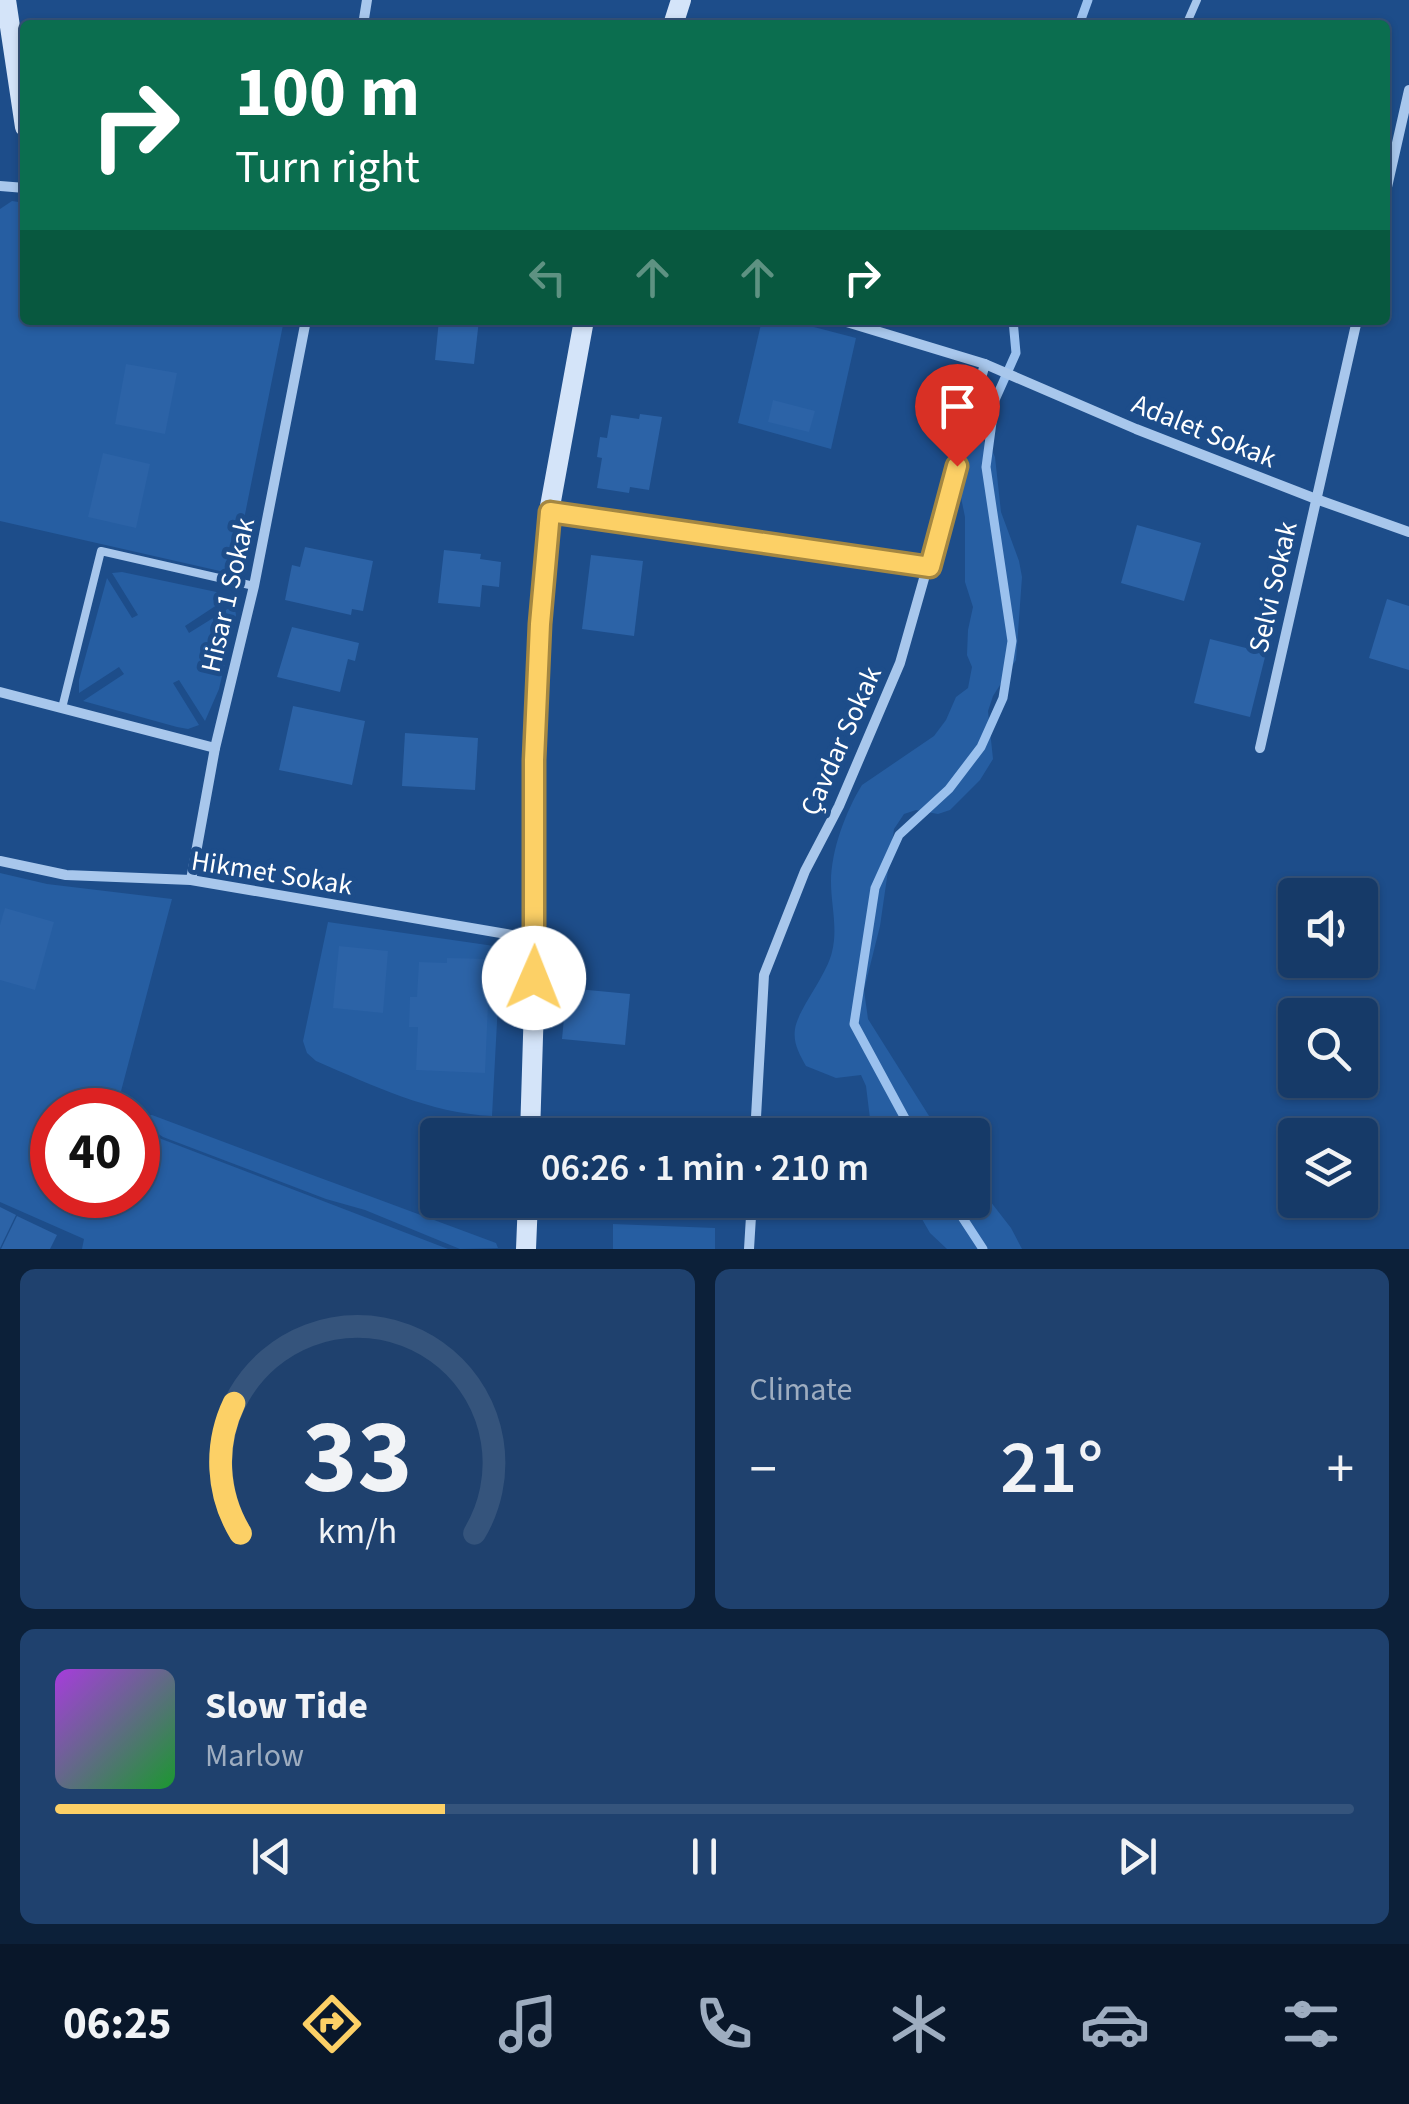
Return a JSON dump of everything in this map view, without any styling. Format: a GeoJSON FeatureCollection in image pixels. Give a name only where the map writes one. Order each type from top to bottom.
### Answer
{"type":"FeatureCollection","features":[{"type":"Feature","properties":{"kind":"street"},"geometry":{"type":"LineString","coordinates":[[6,0],[20,94]]}},
{"type":"Feature","properties":{"kind":"street"},"geometry":{"type":"LineString","coordinates":[[1390,174],[1409,90]]}},
{"type":"Feature","properties":{"kind":"street","name":"Hisar 1 Sokak"},"geometry":{"type":"LineString","coordinates":[[191,880],[305,325]]}},
{"type":"Feature","properties":{"kind":"street"},"geometry":{"type":"LineString","coordinates":[[531,1118],[536,939],[534,760],[540,624],[550,512],[583,325]]}},
{"type":"Feature","properties":{"kind":"street","name":"Adalet Sokak"},"geometry":{"type":"LineString","coordinates":[[856,325],[988,366],[1316,500],[1409,532]]}},
{"type":"Feature","properties":{"kind":"street","name":"Selvi Sokak"},"geometry":{"type":"LineString","coordinates":[[1260,748],[1356,325]]}},
{"type":"Feature","properties":{"kind":"street","name":"Çavdar Sokak"},"geometry":{"type":"LineString","coordinates":[[756,1118],[764,975],[805,870],[840,806],[900,663],[988,366]]}},
{"type":"Feature","properties":{"kind":"street"},"geometry":{"type":"LineString","coordinates":[[550,512],[930,567]]}},
{"type":"Feature","properties":{"kind":"street"},"geometry":{"type":"LineString","coordinates":[[0,692],[216,748]]}},
{"type":"Feature","properties":{"kind":"street","name":"Hikmet Sokak"},"geometry":{"type":"LineString","coordinates":[[0,861],[66,876],[191,880],[536,939]]}},
{"type":"Feature","properties":{"kind":"street"},"geometry":{"type":"LineString","coordinates":[[526,1249],[527,1218]]}},
{"type":"Feature","properties":{"kind":"street"},"geometry":{"type":"LineString","coordinates":[[749,1249],[751,1218]]}},
{"type":"Feature","properties":{"kind":"lane"},"geometry":{"type":"LineString","coordinates":[[62,708],[100,551],[254,586]]}},
{"type":"Feature","properties":{"kind":"shaded area"},"geometry":{"type":"Polygon","coordinates":[[[12,201],[20,202],[20,325],[283,325],[233,574],[0,521],[0,209],[12,201]]]}},
{"type":"Feature","properties":{"kind":"shaded area"},"geometry":{"type":"Polygon","coordinates":[[[761,325],[806,325],[856,338],[831,449],[738,423],[761,325]]]}},
{"type":"Feature","properties":{"kind":"shaded area"},"geometry":{"type":"Polygon","coordinates":[[[975,435],[990,446],[995,457],[1001,512],[1022,577],[1016,660],[988,711],[993,759],[980,780],[950,810],[904,814],[894,829],[880,926],[864,990],[868,1019],[930,1118],[870,1118],[861,1075],[836,1078],[806,1066],[796,1043],[795,1029],[832,952],[834,857],[840,831],[856,795],[862,785],[934,736],[956,697],[968,688],[972,667],[967,655],[968,630],[973,607],[965,582],[965,517],[956,473],[964,437],[975,435]]]}},
{"type":"Feature","properties":{"kind":"shaded area"},"geometry":{"type":"Polygon","coordinates":[[[112,573],[229,597],[185,626],[189,633],[234,605],[236,615],[219,689],[205,721],[179,680],[173,683],[199,725],[177,727],[83,701],[124,674],[119,667],[79,693],[79,680],[107,578],[132,618],[138,615],[112,573]]]}},
{"type":"Feature","properties":{"kind":"shaded area"},"geometry":{"type":"Polygon","coordinates":[[[0,873],[47,884],[172,899],[122,1088],[30,1088],[30,1215],[0,1202],[0,873]]]}},
{"type":"Feature","properties":{"kind":"shaded area"},"geometry":{"type":"Polygon","coordinates":[[[328,922],[501,947],[492,1116],[446,1110],[402,1097],[316,1061],[307,1053],[303,1041],[328,922]]]}},
{"type":"Feature","properties":{"kind":"shaded area"},"geometry":{"type":"Polygon","coordinates":[[[160,1118],[420,1215],[420,1218],[496,1243],[498,1248],[460,1249],[163,1137],[160,1118]]]}},
{"type":"Feature","properties":{"kind":"shaded area"},"geometry":{"type":"Polygon","coordinates":[[[160,1138],[448,1249],[82,1249],[84,1239],[36,1218],[160,1218],[160,1138]]]}},
{"type":"Feature","properties":{"kind":"shaded area"},"geometry":{"type":"Polygon","coordinates":[[[990,1201],[1022,1249],[947,1249],[921,1218],[990,1218],[990,1201]]]}},
{"type":"Feature","properties":{"kind":"shaded area"},"geometry":{"type":"Polygon","coordinates":[[[613,1224],[715,1228],[715,1249],[613,1249],[613,1224]]]}},
{"type":"Feature","properties":{"kind":"building"},"geometry":{"type":"Polygon","coordinates":[[[438,325],[478,325],[474,364],[435,360],[438,325]]]}},
{"type":"Feature","properties":{"kind":"building"},"geometry":{"type":"Polygon","coordinates":[[[126,364],[177,373],[165,434],[115,424],[126,364]]]}},
{"type":"Feature","properties":{"kind":"building"},"geometry":{"type":"Polygon","coordinates":[[[773,400],[815,411],[809,432],[768,422],[773,400]]]}},
{"type":"Feature","properties":{"kind":"building"},"geometry":{"type":"Polygon","coordinates":[[[640,414],[662,417],[649,490],[630,487],[629,493],[597,488],[602,458],[597,457],[600,437],[607,438],[611,415],[639,419],[640,414]]]}},
{"type":"Feature","properties":{"kind":"building"},"geometry":{"type":"Polygon","coordinates":[[[103,453],[150,464],[136,528],[88,517],[103,453]]]}},
{"type":"Feature","properties":{"kind":"building"},"geometry":{"type":"Polygon","coordinates":[[[1137,525],[1201,543],[1184,601],[1121,583],[1137,525]]]}},
{"type":"Feature","properties":{"kind":"building"},"geometry":{"type":"Polygon","coordinates":[[[305,547],[373,561],[363,611],[352,609],[351,615],[285,600],[292,565],[300,567],[305,547]]]}},
{"type":"Feature","properties":{"kind":"building"},"geometry":{"type":"Polygon","coordinates":[[[444,550],[481,554],[480,559],[501,562],[499,587],[482,585],[480,607],[438,603],[444,550]]]}},
{"type":"Feature","properties":{"kind":"building"},"geometry":{"type":"Polygon","coordinates":[[[591,555],[643,561],[634,636],[582,629],[591,555]]]}},
{"type":"Feature","properties":{"kind":"building"},"geometry":{"type":"Polygon","coordinates":[[[1387,599],[1409,606],[1409,670],[1369,658],[1387,599]]]}},
{"type":"Feature","properties":{"kind":"building"},"geometry":{"type":"Polygon","coordinates":[[[292,627],[359,643],[355,661],[348,659],[340,692],[277,677],[292,627]]]}},
{"type":"Feature","properties":{"kind":"building"},"geometry":{"type":"Polygon","coordinates":[[[1210,639],[1266,653],[1250,717],[1194,703],[1210,639]]]}},
{"type":"Feature","properties":{"kind":"building"},"geometry":{"type":"Polygon","coordinates":[[[293,706],[365,721],[352,785],[279,770],[293,706]]]}},
{"type":"Feature","properties":{"kind":"building"},"geometry":{"type":"Polygon","coordinates":[[[405,733],[478,738],[475,790],[402,786],[405,733]]]}},
{"type":"Feature","properties":{"kind":"building"},"geometry":{"type":"Polygon","coordinates":[[[5,908],[54,922],[35,990],[0,980],[0,925],[5,908]]]}},
{"type":"Feature","properties":{"kind":"building"},"geometry":{"type":"Polygon","coordinates":[[[339,946],[388,951],[383,1013],[333,1008],[339,946]]]}},
{"type":"Feature","properties":{"kind":"building"},"geometry":{"type":"Polygon","coordinates":[[[447,958],[490,959],[485,1073],[416,1070],[418,1027],[409,1027],[410,997],[417,997],[419,962],[447,963],[447,958]]]}},
{"type":"Feature","properties":{"kind":"building"},"geometry":{"type":"Polygon","coordinates":[[[567,988],[630,994],[625,1045],[562,1039],[567,988]]]}},
{"type":"Feature","properties":{"kind":"building"},"geometry":{"type":"Polygon","coordinates":[[[0,1207],[16,1215],[0,1248],[0,1207]]]}},
{"type":"Feature","properties":{"kind":"building"},"geometry":{"type":"Polygon","coordinates":[[[17,1216],[57,1235],[50,1249],[1,1249],[17,1216]]]}},
{"type":"Feature","properties":{"kind":"waterway"},"geometry":{"type":"LineString","coordinates":[[1081,20],[1088,0]]}},
{"type":"Feature","properties":{"kind":"waterway"},"geometry":{"type":"LineString","coordinates":[[905,1118],[854,1024],[875,888],[899,835],[949,789],[981,747],[1003,698],[1012,641],[986,467],[995,400],[1016,353],[1013,325]]}},
{"type":"Feature","properties":{"kind":"waterway"},"geometry":{"type":"LineString","coordinates":[[963,1218],[983,1249]]}},
{"type":"Feature","properties":{"kind":"route"},"geometry":{"type":"LineString","coordinates":[[534,978],[534,760],[550,512],[930,567],[957,466]]}}]}
